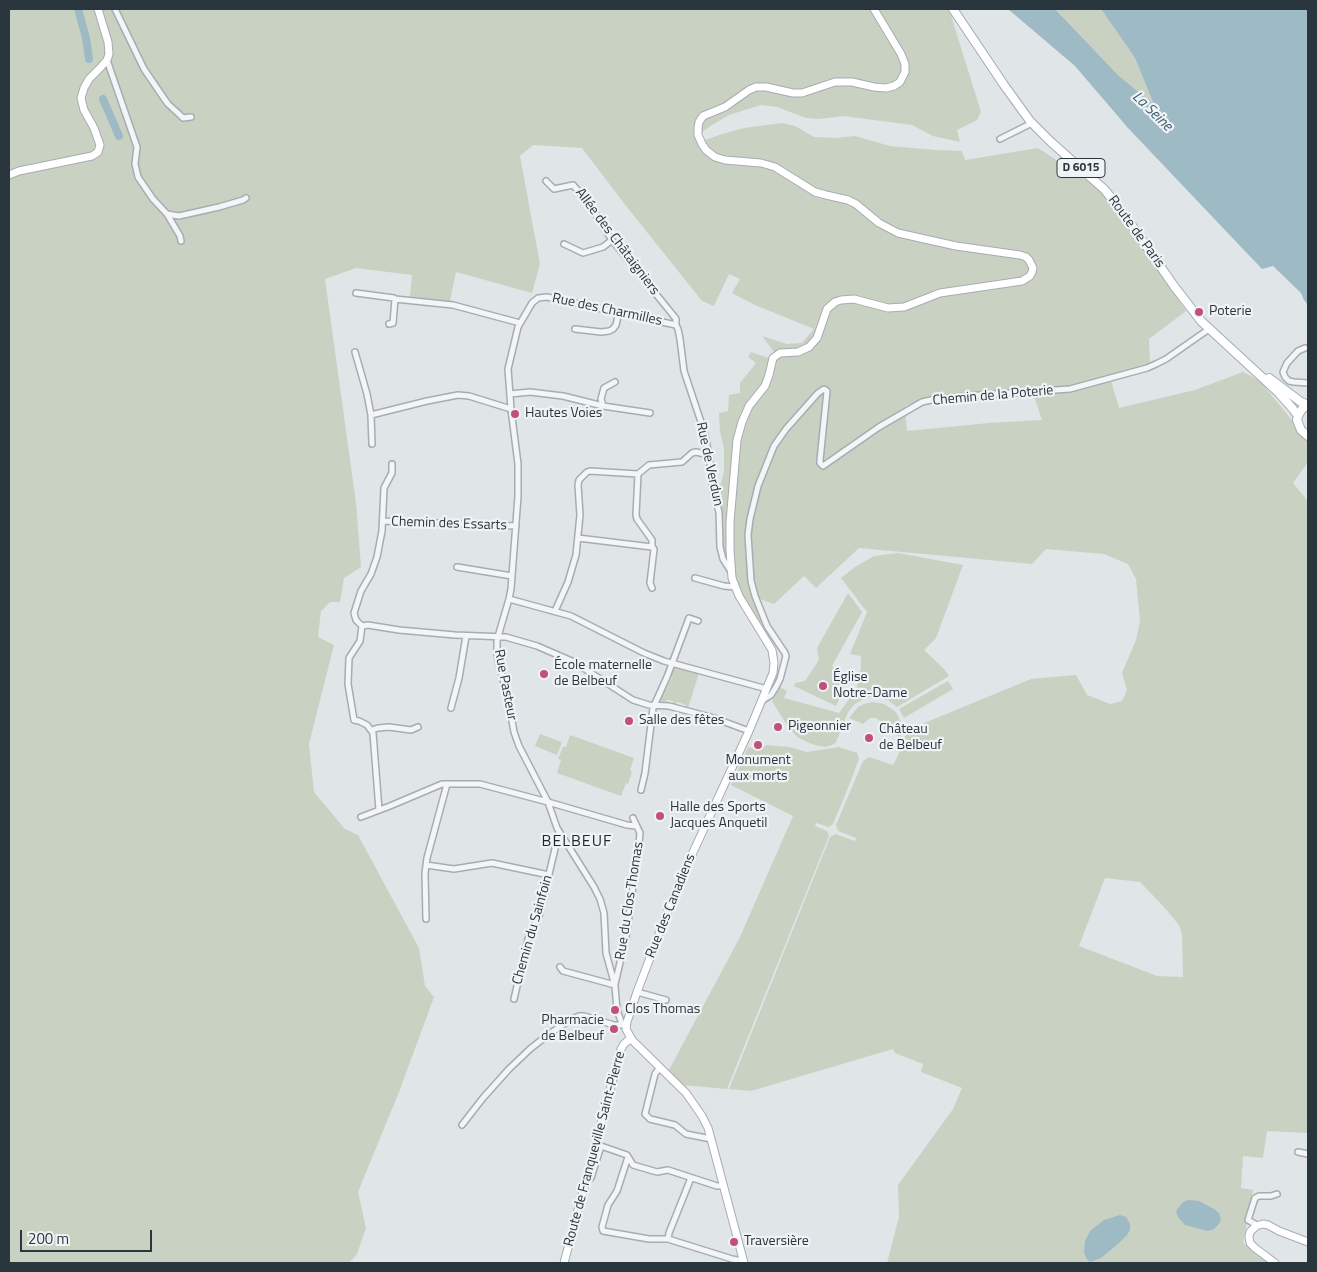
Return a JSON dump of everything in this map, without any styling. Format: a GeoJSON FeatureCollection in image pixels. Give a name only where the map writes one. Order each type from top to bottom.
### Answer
{"type":"FeatureCollection","features":[{"type":"Feature","properties":{"kind":"main road"},"geometry":{"type":"LineString","coordinates":[[9,175],[19,171],[92,156],[98,152],[100,145],[94,128],[84,110],[81,98],[89,79],[107,60],[109,54],[108,42],[98,9]]}},
{"type":"Feature","properties":{"kind":"main road","name":"Rue des Canadiens"},"geometry":{"type":"LineString","coordinates":[[624,1025],[682,877],[750,731],[774,667],[772,650],[735,587],[730,550],[730,522],[736,440],[749,406],[765,386],[773,358],[780,353],[798,352],[810,347],[817,338],[828,309],[841,300],[854,299],[888,308],[904,307],[940,293],[1022,281],[1027,279],[1032,272],[1032,265],[1029,260],[1020,255],[956,246],[898,233],[879,223],[856,204],[848,200],[815,192],[775,167],[761,163],[725,160],[715,157],[702,144],[698,135],[698,128],[703,116],[724,107],[756,87],[766,86],[793,94],[802,94],[835,82],[852,82],[886,88],[900,82],[905,72],[905,64],[874,9]]}},
{"type":"Feature","properties":{"kind":"main road","name":"Route de Paris"},"geometry":{"type":"LineString","coordinates":[[953,9],[1032,123],[1110,195],[1174,286],[1209,329],[1245,361]]}},
{"type":"Feature","properties":{"kind":"main road","name":"D 6015"},"geometry":{"type":"LineString","coordinates":[[1245,361],[1301,402],[1308,405]]}},
{"type":"Feature","properties":{"kind":"main road","name":"D 6015"},"geometry":{"type":"LineString","coordinates":[[1245,361],[1278,392],[1298,416]]}},
{"type":"Feature","properties":{"kind":"main road"},"geometry":{"type":"LineString","coordinates":[[1308,405],[1298,416],[1300,428],[1308,436]]}},
{"type":"Feature","properties":{"kind":"main road"},"geometry":{"type":"LineString","coordinates":[[624,1025],[630,1038],[686,1093],[708,1128],[743,1262]]}},
{"type":"Feature","properties":{"kind":"main road","name":"Route de Franqueville Saint-Pierre"},"geometry":{"type":"LineString","coordinates":[[564,1263],[621,1049],[630,1038]]}},
{"type":"Feature","properties":{"kind":"main road"},"geometry":{"type":"LineString","coordinates":[[1275,1263],[1250,1243],[1250,1232],[1256,1226],[1268,1225],[1308,1242]]}},
{"type":"Feature","properties":{"kind":"street"},"geometry":{"type":"LineString","coordinates":[[115,9],[144,69],[168,104],[183,118],[191,117]]}},
{"type":"Feature","properties":{"kind":"street"},"geometry":{"type":"LineString","coordinates":[[107,60],[137,146],[135,164],[138,177],[153,199],[167,214],[181,241]]}},
{"type":"Feature","properties":{"kind":"street"},"geometry":{"type":"LineString","coordinates":[[1000,139],[1032,123]]}},
{"type":"Feature","properties":{"kind":"street","name":"Allée des Châtaigniers"},"geometry":{"type":"LineString","coordinates":[[546,181],[554,189],[573,185],[612,240],[673,315],[676,324]]}},
{"type":"Feature","properties":{"kind":"street"},"geometry":{"type":"LineString","coordinates":[[167,214],[179,216],[246,198]]}},
{"type":"Feature","properties":{"kind":"street"},"geometry":{"type":"LineString","coordinates":[[564,244],[583,253],[603,247],[612,240]]}},
{"type":"Feature","properties":{"kind":"street"},"geometry":{"type":"LineString","coordinates":[[356,294],[453,305],[520,323]]}},
{"type":"Feature","properties":{"kind":"street","name":"Rue des Charmilles"},"geometry":{"type":"LineString","coordinates":[[538,298],[547,297],[676,324]]}},
{"type":"Feature","properties":{"kind":"street","name":"Rue Pasteur"},"geometry":{"type":"LineString","coordinates":[[538,298],[532,303],[518,327],[508,367],[518,464],[516,526],[509,599],[498,637],[497,655],[514,732],[524,756],[548,802],[559,832],[600,899],[604,913],[606,953],[615,985],[617,1010],[624,1025]]}},
{"type":"Feature","properties":{"kind":"street"},"geometry":{"type":"LineString","coordinates":[[389,324],[393,323],[396,299]]}},
{"type":"Feature","properties":{"kind":"street"},"geometry":{"type":"LineString","coordinates":[[575,329],[609,331],[616,325],[619,312]]}},
{"type":"Feature","properties":{"kind":"street","name":"Rue de Verdun"},"geometry":{"type":"LineString","coordinates":[[676,324],[684,371],[704,431],[709,455],[713,492],[719,512],[720,547],[723,559],[732,573]]}},
{"type":"Feature","properties":{"kind":"street","name":"Chemin de la Poterie"},"geometry":{"type":"LineString","coordinates":[[763,700],[772,695],[780,680],[786,656],[767,626],[751,581],[748,535],[750,519],[758,486],[774,446],[786,429],[818,393],[824,389],[827,391],[820,460],[823,466],[879,427],[922,402],[966,396],[1070,389],[1147,368],[1166,359],[1209,329]]}},
{"type":"Feature","properties":{"kind":"street"},"geometry":{"type":"LineString","coordinates":[[1305,348],[1298,351],[1287,362],[1283,372],[1289,381],[1308,383]]}},
{"type":"Feature","properties":{"kind":"street"},"geometry":{"type":"LineString","coordinates":[[355,352],[371,415],[372,444]]}},
{"type":"Feature","properties":{"kind":"street"},"geometry":{"type":"LineString","coordinates":[[603,406],[601,399],[604,388],[615,382]]}},
{"type":"Feature","properties":{"kind":"street"},"geometry":{"type":"LineString","coordinates":[[510,394],[530,392],[563,396],[603,406],[650,413]]}},
{"type":"Feature","properties":{"kind":"street"},"geometry":{"type":"LineString","coordinates":[[371,415],[458,395],[469,396],[511,409]]}},
{"type":"Feature","properties":{"kind":"street"},"geometry":{"type":"LineString","coordinates":[[555,611],[573,568],[576,555],[580,515],[578,485],[581,478],[590,471],[638,474],[649,465],[682,462],[692,453],[709,455]]}},
{"type":"Feature","properties":{"kind":"street"},"geometry":{"type":"LineString","coordinates":[[362,626],[354,615],[361,591],[376,562],[383,521],[384,490],[392,473],[392,464]]}},
{"type":"Feature","properties":{"kind":"street"},"geometry":{"type":"LineString","coordinates":[[638,474],[636,517],[652,540],[654,549],[650,583],[652,588]]}},
{"type":"Feature","properties":{"kind":"street","name":"Chemin des Essarts"},"geometry":{"type":"LineString","coordinates":[[383,521],[516,526]]}},
{"type":"Feature","properties":{"kind":"street"},"geometry":{"type":"LineString","coordinates":[[578,538],[652,546]]}},
{"type":"Feature","properties":{"kind":"street"},"geometry":{"type":"LineString","coordinates":[[457,567],[512,576]]}},
{"type":"Feature","properties":{"kind":"street"},"geometry":{"type":"LineString","coordinates":[[695,578],[735,587]]}},
{"type":"Feature","properties":{"kind":"street"},"geometry":{"type":"LineString","coordinates":[[509,599],[571,616],[644,654],[672,664],[767,689]]}},
{"type":"Feature","properties":{"kind":"street"},"geometry":{"type":"LineString","coordinates":[[641,790],[645,774],[654,705],[689,618],[698,621]]}},
{"type":"Feature","properties":{"kind":"street"},"geometry":{"type":"LineString","coordinates":[[362,626],[368,625],[399,630],[515,639],[574,662],[633,700],[669,706],[714,718],[750,731]]}},
{"type":"Feature","properties":{"kind":"street"},"geometry":{"type":"LineString","coordinates":[[362,626],[360,641],[350,654],[348,684],[354,720],[363,722],[372,730],[379,810]]}},
{"type":"Feature","properties":{"kind":"street"},"geometry":{"type":"LineString","coordinates":[[452,708],[466,636]]}},
{"type":"Feature","properties":{"kind":"street"},"geometry":{"type":"LineString","coordinates":[[372,730],[378,728],[411,730],[418,727]]}},
{"type":"Feature","properties":{"kind":"street"},"geometry":{"type":"LineString","coordinates":[[361,817],[442,784],[480,784],[636,826]]}},
{"type":"Feature","properties":{"kind":"street"},"geometry":{"type":"LineString","coordinates":[[426,919],[427,858],[448,784]]}},
{"type":"Feature","properties":{"kind":"street","name":"Rue du Clos Thomas"},"geometry":{"type":"LineString","coordinates":[[615,985],[626,937],[639,843],[640,833],[633,818]]}},
{"type":"Feature","properties":{"kind":"street","name":"Chemin du Sainfoin"},"geometry":{"type":"LineString","coordinates":[[514,999],[528,939],[539,916],[559,832]]}},
{"type":"Feature","properties":{"kind":"street"},"geometry":{"type":"LineString","coordinates":[[426,865],[454,869],[492,863],[549,875]]}},
{"type":"Feature","properties":{"kind":"street"},"geometry":{"type":"LineString","coordinates":[[560,967],[563,971],[615,985]]}},
{"type":"Feature","properties":{"kind":"street"},"geometry":{"type":"LineString","coordinates":[[637,992],[666,1000]]}},
{"type":"Feature","properties":{"kind":"street"},"geometry":{"type":"LineString","coordinates":[[462,1126],[483,1098],[509,1069],[549,1034],[576,1017],[584,1016],[614,1025],[624,1025]]}},
{"type":"Feature","properties":{"kind":"street"},"geometry":{"type":"LineString","coordinates":[[660,1067],[655,1074],[645,1114],[650,1118],[675,1125],[686,1134],[711,1139]]}},
{"type":"Feature","properties":{"kind":"street"},"geometry":{"type":"LineString","coordinates":[[591,1178],[601,1146],[627,1154],[633,1165],[657,1172],[668,1170],[718,1186],[724,1186]]}},
{"type":"Feature","properties":{"kind":"street"},"geometry":{"type":"LineString","coordinates":[[1298,1152],[1308,1154]]}},
{"type":"Feature","properties":{"kind":"street"},"geometry":{"type":"LineString","coordinates":[[628,1157],[617,1191],[608,1205],[602,1227],[603,1231],[649,1239],[668,1239],[743,1262]]}},
{"type":"Feature","properties":{"kind":"street"},"geometry":{"type":"LineString","coordinates":[[668,1239],[691,1178]]}},
{"type":"Feature","properties":{"kind":"street"},"geometry":{"type":"LineString","coordinates":[[1256,1226],[1248,1220],[1254,1198],[1277,1194]]}},
{"type":"Feature","properties":{"kind":"green space"},"geometry":{"type":"Polygon","coordinates":[[[9,9],[949,9],[981,112],[977,120],[957,130],[960,142],[933,136],[912,125],[843,116],[819,119],[806,118],[777,107],[761,105],[729,115],[701,133],[705,140],[744,128],[782,123],[795,126],[814,137],[835,138],[855,136],[890,146],[962,151],[965,160],[1038,148],[1103,191],[1186,311],[1149,339],[1150,363],[1069,387],[930,397],[905,406],[907,431],[1042,420],[1033,393],[1070,392],[1111,381],[1119,408],[1195,390],[1243,372],[1260,381],[1308,440],[1308,462],[1293,483],[1308,501],[1308,1133],[1267,1131],[1263,1158],[1243,1156],[1241,1188],[1253,1190],[1243,1243],[1265,1259],[1274,1263],[887,1263],[899,1217],[898,1185],[953,1109],[962,1088],[921,1072],[923,1064],[895,1053],[893,1049],[751,1091],[729,1089],[830,837],[835,834],[855,841],[856,838],[838,831],[836,825],[863,761],[869,757],[893,765],[905,736],[910,729],[1031,679],[1076,675],[1087,695],[1110,704],[1122,701],[1127,690],[1122,673],[1136,640],[1140,621],[1136,579],[1128,564],[1104,554],[1046,549],[1032,564],[859,548],[816,588],[804,576],[774,604],[754,597],[763,621],[760,624],[737,586],[733,556],[725,556],[722,548],[717,498],[724,471],[724,448],[720,432],[719,413],[728,411],[729,395],[740,393],[740,383],[756,363],[748,357],[751,352],[771,359],[774,352],[762,336],[787,344],[802,343],[814,329],[755,305],[732,293],[740,279],[729,274],[714,306],[702,301],[582,148],[533,145],[520,156],[540,264],[532,293],[456,272],[450,301],[410,297],[412,275],[356,268],[325,279],[356,503],[361,567],[344,578],[340,602],[330,602],[321,611],[318,637],[334,645],[309,744],[314,792],[345,829],[358,835],[419,948],[425,986],[434,997],[399,1092],[358,1192],[366,1228],[357,1254],[349,1263],[9,1263],[9,9]],[[1105,878],[1079,946],[1157,976],[1183,977],[1182,934],[1179,925],[1140,882],[1105,878]]]}},
{"type":"Feature","properties":{"kind":"green space"},"geometry":{"type":"Polygon","coordinates":[[[1055,9],[1101,9],[1135,58],[1154,105],[1118,75],[1055,9]]]}},
{"type":"Feature","properties":{"kind":"green space"},"geometry":{"type":"Polygon","coordinates":[[[898,553],[963,565],[936,638],[924,650],[949,676],[897,707],[888,700],[870,697],[855,704],[848,712],[834,744],[826,747],[818,746],[799,738],[790,730],[772,701],[780,687],[787,691],[784,698],[839,713],[856,690],[861,668],[861,656],[850,654],[867,612],[841,578],[874,556],[898,553]]]}},
{"type":"Feature","properties":{"kind":"green space"},"geometry":{"type":"Polygon","coordinates":[[[848,593],[862,612],[832,666],[849,676],[836,706],[794,686],[795,683],[805,681],[819,660],[817,648],[848,593]]]}},
{"type":"Feature","properties":{"kind":"green space"},"geometry":{"type":"Polygon","coordinates":[[[673,666],[699,673],[688,708],[686,708],[686,705],[677,702],[676,705],[672,705],[673,701],[667,700],[665,703],[661,703],[660,697],[664,689],[667,689],[671,680],[672,677],[669,677],[673,666]]]}},
{"type":"Feature","properties":{"kind":"green space"},"geometry":{"type":"Polygon","coordinates":[[[948,681],[953,689],[904,718],[899,709],[948,681]]]}},
{"type":"Feature","properties":{"kind":"green space"},"geometry":{"type":"Polygon","coordinates":[[[873,702],[884,704],[896,712],[901,723],[901,737],[885,732],[883,723],[876,718],[870,718],[863,724],[849,718],[858,707],[873,702]]]}},
{"type":"Feature","properties":{"kind":"green space"},"geometry":{"type":"Polygon","coordinates":[[[540,734],[562,742],[557,755],[535,746],[540,734]]]}},
{"type":"Feature","properties":{"kind":"green space"},"geometry":{"type":"Polygon","coordinates":[[[570,735],[634,758],[628,784],[626,783],[621,796],[557,773],[561,760],[558,759],[563,747],[566,747],[570,735]]]}},
{"type":"Feature","properties":{"kind":"green space"},"geometry":{"type":"Polygon","coordinates":[[[767,745],[789,747],[807,752],[839,747],[857,753],[859,759],[833,824],[829,827],[816,823],[815,826],[827,831],[829,836],[727,1089],[682,1085],[669,1070],[740,937],[793,816],[731,785],[748,747],[757,750],[767,745]]]}},
{"type":"Feature","properties":{"kind":"water","name":"La Seine"},"geometry":{"type":"Polygon","coordinates":[[[1008,9],[1055,9],[1118,75],[1154,105],[1135,58],[1101,9],[1308,9],[1308,305],[1301,293],[1273,266],[1262,269],[1128,128],[1075,66],[1008,9]]]}},
{"type":"Feature","properties":{"kind":"water"},"geometry":{"type":"Polygon","coordinates":[[[1188,1200],[1199,1201],[1219,1213],[1221,1220],[1218,1225],[1208,1231],[1185,1225],[1178,1217],[1176,1211],[1183,1202],[1188,1200]]]}},
{"type":"Feature","properties":{"kind":"water"},"geometry":{"type":"Polygon","coordinates":[[[1120,1215],[1126,1217],[1130,1224],[1130,1230],[1127,1235],[1101,1258],[1090,1262],[1084,1252],[1085,1241],[1090,1231],[1104,1220],[1120,1215]]]}},
{"type":"Feature","properties":{"kind":"waterway"},"geometry":{"type":"LineString","coordinates":[[78,9],[86,38],[89,59]]}},
{"type":"Feature","properties":{"kind":"waterway"},"geometry":{"type":"LineString","coordinates":[[103,99],[119,136]]}},
{"type":"Feature","properties":{"kind":"place","name":"Poterie"},"geometry":{"type":"Point","coordinates":[1199,312]}},
{"type":"Feature","properties":{"kind":"place","name":"Hautes Voies"},"geometry":{"type":"Point","coordinates":[515,414]}},
{"type":"Feature","properties":{"kind":"place","name":"École maternelle de Belbeuf"},"geometry":{"type":"Point","coordinates":[544,674]}},
{"type":"Feature","properties":{"kind":"place","name":"Église Notre-Dame"},"geometry":{"type":"Point","coordinates":[823,686]}},
{"type":"Feature","properties":{"kind":"place","name":"Salle des fêtes"},"geometry":{"type":"Point","coordinates":[629,721]}},
{"type":"Feature","properties":{"kind":"place","name":"Pigeonnier"},"geometry":{"type":"Point","coordinates":[778,727]}},
{"type":"Feature","properties":{"kind":"place","name":"Château de Belbeuf"},"geometry":{"type":"Point","coordinates":[869,738]}},
{"type":"Feature","properties":{"kind":"place","name":"Monument aux morts"},"geometry":{"type":"Point","coordinates":[758,745]}},
{"type":"Feature","properties":{"kind":"place","name":"Halle des Sports Jacques Anquetil"},"geometry":{"type":"Point","coordinates":[660,816]}},
{"type":"Feature","properties":{"kind":"place","name":"Clos Thomas"},"geometry":{"type":"Point","coordinates":[615,1010]}},
{"type":"Feature","properties":{"kind":"place","name":"Pharmacie de Belbeuf"},"geometry":{"type":"Point","coordinates":[614,1029]}},
{"type":"Feature","properties":{"kind":"place","name":"Traversière"},"geometry":{"type":"Point","coordinates":[734,1242]}},
{"type":"Feature","properties":{"kind":"district","name":"BELBEUF"},"geometry":{"type":"Point","coordinates":[577,842]}}]}
